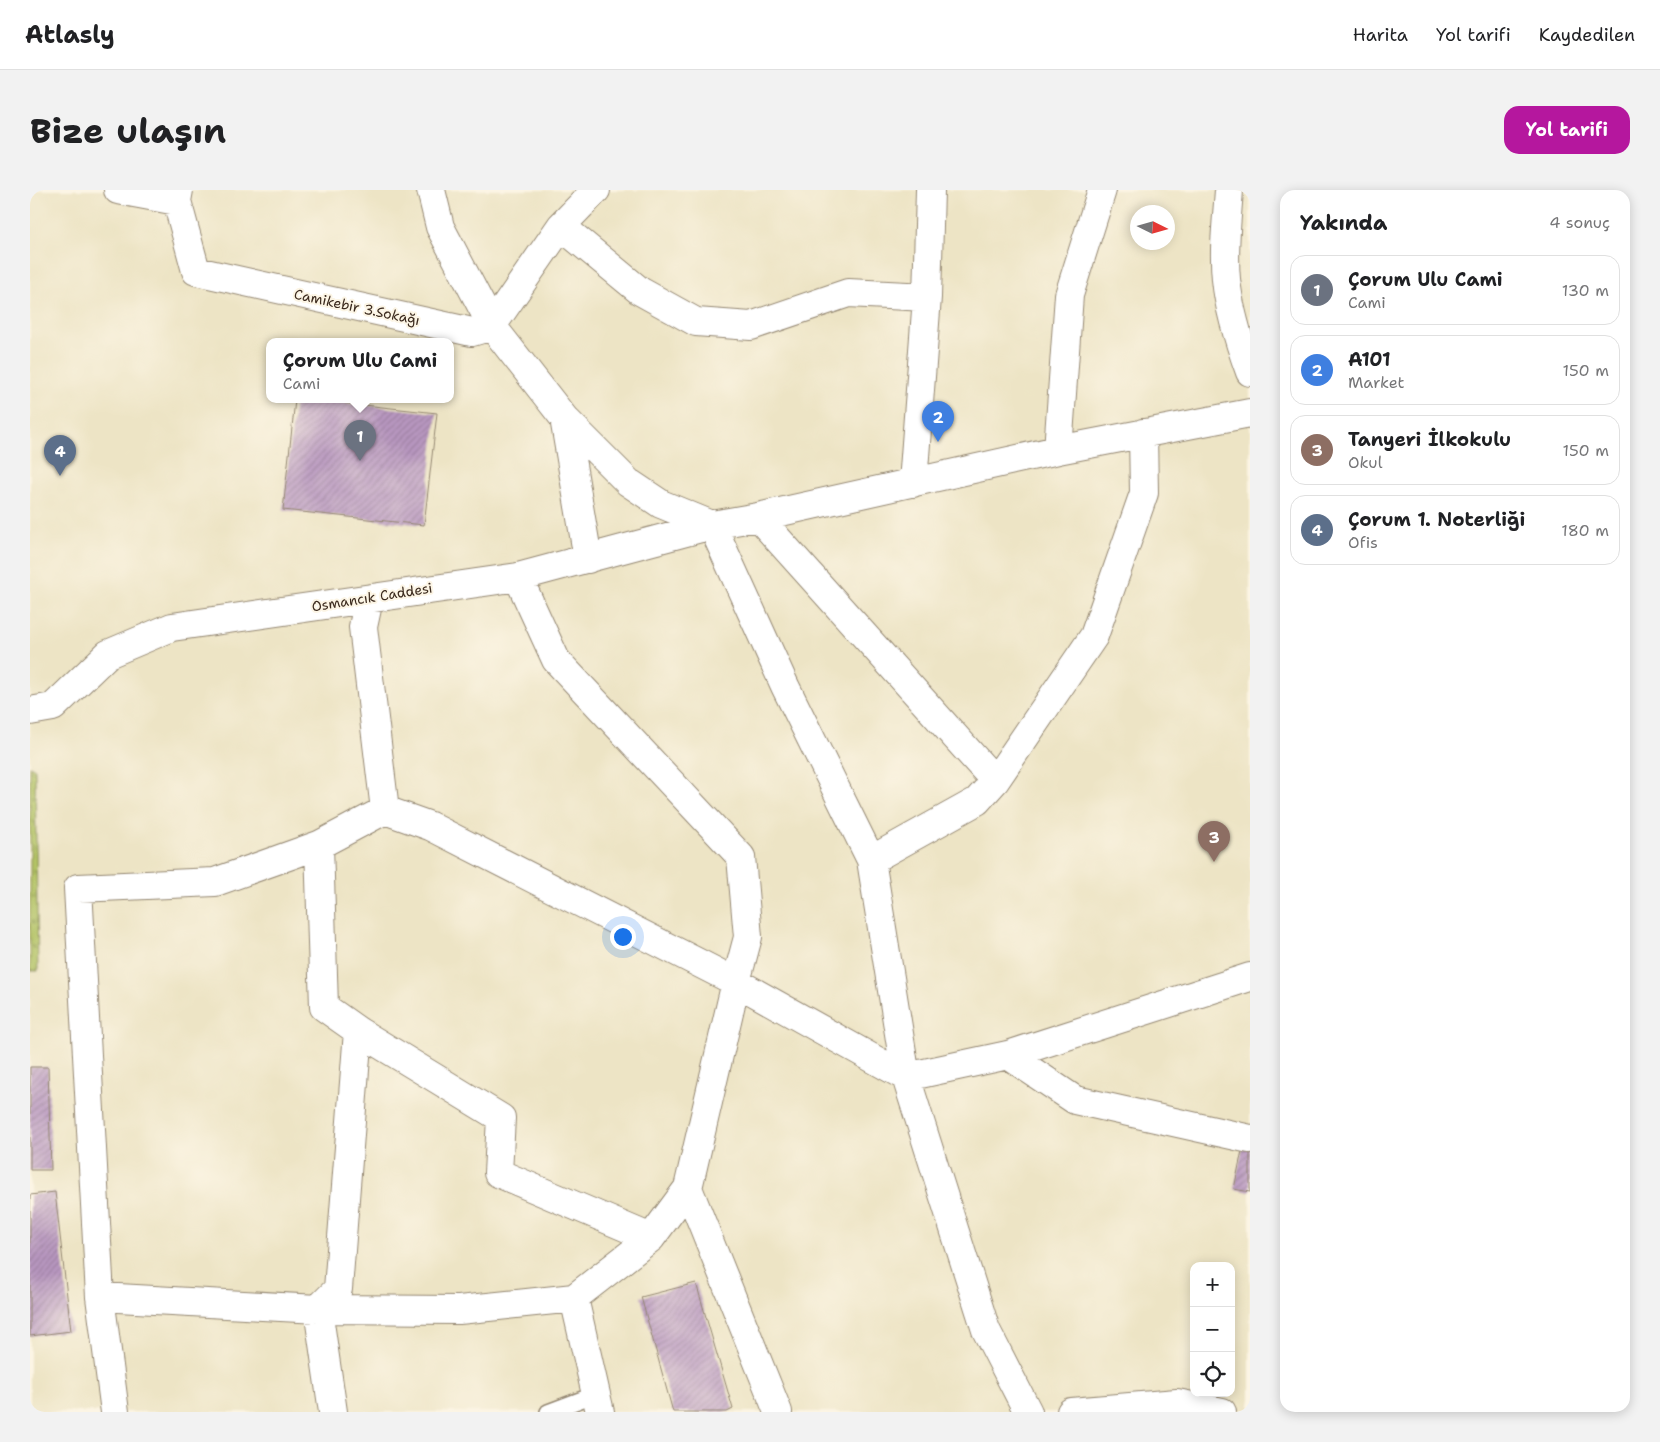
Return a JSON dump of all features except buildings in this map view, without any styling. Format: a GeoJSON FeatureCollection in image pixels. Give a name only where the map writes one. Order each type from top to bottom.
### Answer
{"type":"FeatureCollection","features":[{"type":"Feature","properties":{"kind":"street"},"geometry":{"type":"LineString","coordinates":[[118,190],[178,195]]}},
{"type":"Feature","properties":{"kind":"street"},"geometry":{"type":"LineString","coordinates":[[431,190],[440,227],[492,326],[564,418],[628,482],[661,504],[712,525],[785,686],[871,860],[906,1077],[986,1330],[1028,1412]]}},
{"type":"Feature","properties":{"kind":"street"},"geometry":{"type":"LineString","coordinates":[[492,326],[560,226],[596,190]]}},
{"type":"Feature","properties":{"kind":"street"},"geometry":{"type":"LineString","coordinates":[[913,483],[926,297],[930,190]]}},
{"type":"Feature","properties":{"kind":"street"},"geometry":{"type":"LineString","coordinates":[[1058,450],[1069,295],[1102,190]]}},
{"type":"Feature","properties":{"kind":"street"},"geometry":{"type":"LineString","coordinates":[[1229,190],[1225,253],[1226,279],[1241,347],[1250,372]]}},
{"type":"Feature","properties":{"kind":"street","name":"Camikebir 3.Sokağı"},"geometry":{"type":"LineString","coordinates":[[178,195],[196,271],[472,332],[492,326]]}},
{"type":"Feature","properties":{"kind":"street"},"geometry":{"type":"LineString","coordinates":[[560,226],[640,290],[696,322],[750,326],[848,293],[926,297]]}},
{"type":"Feature","properties":{"kind":"street","name":"Osmancık Caddesi"},"geometry":{"type":"LineString","coordinates":[[42,709],[108,654],[172,627],[518,576],[712,525],[758,517],[1143,432],[1250,413]]}},
{"type":"Feature","properties":{"kind":"street"},"geometry":{"type":"LineString","coordinates":[[564,418],[588,559]]}},
{"type":"Feature","properties":{"kind":"street"},"geometry":{"type":"LineString","coordinates":[[871,860],[977,801],[995,781],[1094,636],[1144,494],[1143,432]]}},
{"type":"Feature","properties":{"kind":"street"},"geometry":{"type":"LineString","coordinates":[[758,517],[995,781]]}},
{"type":"Feature","properties":{"kind":"street"},"geometry":{"type":"LineString","coordinates":[[100,1297],[318,1309],[458,1310],[574,1298],[651,1238],[688,1188],[748,937],[741,857],[556,660],[518,576]]}},
{"type":"Feature","properties":{"kind":"street"},"geometry":{"type":"LineString","coordinates":[[369,599],[363,627],[385,810]]}},
{"type":"Feature","properties":{"kind":"street"},"geometry":{"type":"LineString","coordinates":[[115,1412],[100,1297],[78,888],[215,882],[319,846],[385,810],[430,826],[736,982],[906,1077],[1008,1055],[1250,977]]}},
{"type":"Feature","properties":{"kind":"street"},"geometry":{"type":"LineString","coordinates":[[319,846],[324,1007],[358,1031],[501,1118],[498,1173],[651,1238]]}},
{"type":"Feature","properties":{"kind":"street"},"geometry":{"type":"LineString","coordinates":[[318,1309],[338,1289],[358,1031]]}},
{"type":"Feature","properties":{"kind":"street"},"geometry":{"type":"LineString","coordinates":[[1008,1055],[1075,1100],[1250,1138]]}},
{"type":"Feature","properties":{"kind":"street"},"geometry":{"type":"LineString","coordinates":[[688,1188],[778,1412]]}},
{"type":"Feature","properties":{"kind":"street"},"geometry":{"type":"LineString","coordinates":[[574,1298],[598,1403]]}},
{"type":"Feature","properties":{"kind":"street"},"geometry":{"type":"LineString","coordinates":[[318,1309],[333,1412]]}},
{"type":"Feature","properties":{"kind":"street"},"geometry":{"type":"LineString","coordinates":[[1070,1412],[1177,1404],[1222,1412]]}},
{"type":"Feature","properties":{"kind":"lane"},"geometry":{"type":"LineString","coordinates":[[548,1412],[598,1403]]}},
{"type":"Feature","properties":{"kind":"green space"},"geometry":{"type":"Polygon","coordinates":[[[30,766],[35,769],[38,971],[30,971],[30,766]]]}},
{"type":"Feature","properties":{"kind":"place","name":"A101"},"geometry":{"type":"Point","coordinates":[938,442]}},
{"type":"Feature","properties":{"kind":"place","name":"Çorum Ulu Cami"},"geometry":{"type":"Point","coordinates":[360,461]}},
{"type":"Feature","properties":{"kind":"place","name":"Çorum 1. Noterliği"},"geometry":{"type":"Point","coordinates":[60,476]}},
{"type":"Feature","properties":{"kind":"place","name":"Tanyeri İlkokulu"},"geometry":{"type":"Point","coordinates":[1214,862]}}]}
